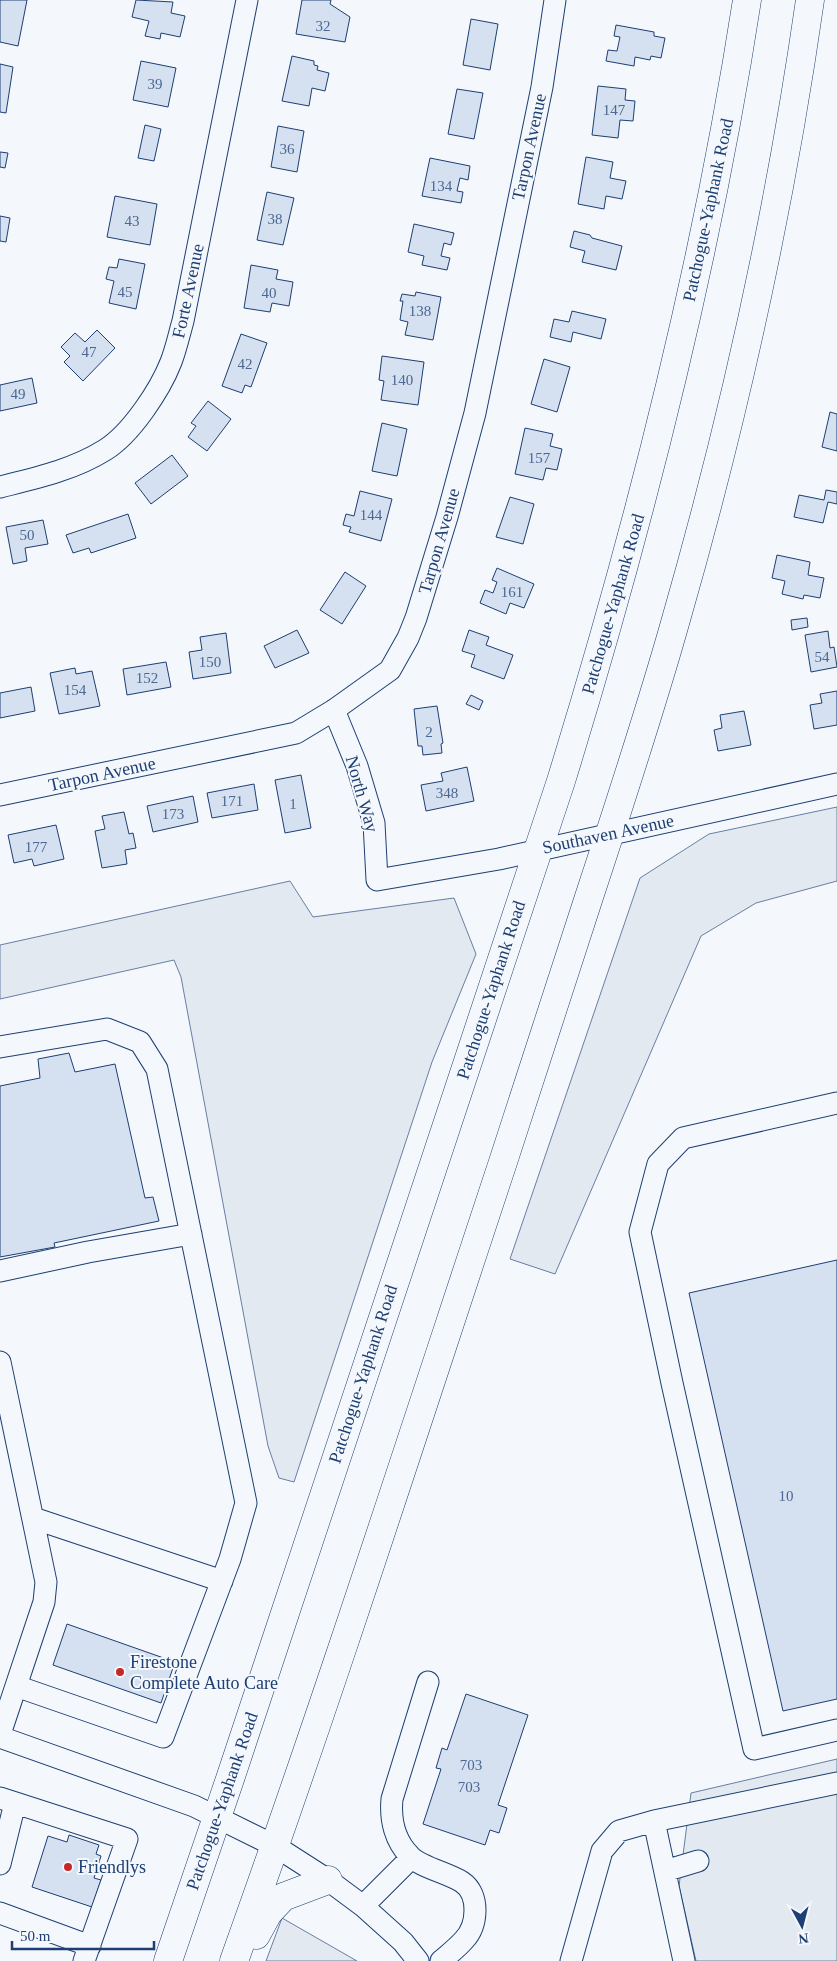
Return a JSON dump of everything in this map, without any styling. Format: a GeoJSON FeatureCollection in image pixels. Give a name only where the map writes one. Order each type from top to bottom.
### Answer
{"type":"FeatureCollection","features":[{"type":"Feature","properties":{"kind":"main road","name":"Patchogue-Yaphank Road"},"geometry":{"type":"LineString","coordinates":[[168,1961],[561,781],[594,675],[649,476],[697,272],[718,169],[746,0]]}},
{"type":"Feature","properties":{"kind":"main road"},"geometry":{"type":"LineString","coordinates":[[234,1961],[275,1846],[611,833],[675,624],[702,525],[747,341],[786,146],[810,0]]}},
{"type":"Feature","properties":{"kind":"main road"},"geometry":{"type":"LineString","coordinates":[[242,1961],[274,1904],[283,1897],[328,1880]]}},
{"type":"Feature","properties":{"kind":"street","name":"Forte Avenue"},"geometry":{"type":"LineString","coordinates":[[0,487],[41,477],[67,468],[106,450],[134,424],[172,362],[183,321],[247,0]]}},
{"type":"Feature","properties":{"kind":"street","name":"Tarpon Avenue"},"geometry":{"type":"LineString","coordinates":[[0,795],[296,733],[334,710],[390,670],[408,638],[416,618],[447,517],[474,413],[542,87],[555,0]]}},
{"type":"Feature","properties":{"kind":"street","name":"North Way"},"geometry":{"type":"LineString","coordinates":[[334,710],[357,766],[374,823],[377,880]]}},
{"type":"Feature","properties":{"kind":"street","name":"Southaven Avenue"},"geometry":{"type":"LineString","coordinates":[[377,880],[499,859],[537,849],[837,784]]}},
{"type":"Feature","properties":{"kind":"street"},"geometry":{"type":"LineString","coordinates":[[0,1047],[107,1029],[140,1042],[158,1069],[246,1503],[222,1581],[163,1737],[16,1686]]}},
{"type":"Feature","properties":{"kind":"street"},"geometry":{"type":"LineString","coordinates":[[837,1103],[683,1138],[658,1164],[640,1232],[754,1748],[837,1730]]}},
{"type":"Feature","properties":{"kind":"street"},"geometry":{"type":"LineString","coordinates":[[0,1271],[84,1252],[191,1234]]}},
{"type":"Feature","properties":{"kind":"street"},"geometry":{"type":"LineString","coordinates":[[0,1362],[46,1582],[44,1602],[0,1736],[194,1806],[275,1846],[328,1880],[363,1906],[403,1942],[418,1961]]}},
{"type":"Feature","properties":{"kind":"street"},"geometry":{"type":"LineString","coordinates":[[33,1518],[222,1581]]}},
{"type":"Feature","properties":{"kind":"street"},"geometry":{"type":"LineString","coordinates":[[428,1682],[391,1814],[398,1841],[411,1858],[463,1882],[474,1896],[475,1916],[466,1939],[441,1961]]}},
{"type":"Feature","properties":{"kind":"street"},"geometry":{"type":"LineString","coordinates":[[571,1961],[602,1851],[619,1831],[654,1821],[837,1783]]}},
{"type":"Feature","properties":{"kind":"street"},"geometry":{"type":"LineString","coordinates":[[0,1864],[7,1800],[128,1839],[87,1954],[0,1913]]}},
{"type":"Feature","properties":{"kind":"street"},"geometry":{"type":"LineString","coordinates":[[654,1821],[684,1961]]}},
{"type":"Feature","properties":{"kind":"street"},"geometry":{"type":"LineString","coordinates":[[363,1906],[411,1858]]}},
{"type":"Feature","properties":{"kind":"street"},"geometry":{"type":"LineString","coordinates":[[665,1871],[698,1861]]}},
{"type":"Feature","properties":{"kind":"shaded area"},"geometry":{"type":"Polygon","coordinates":[[[837,807],[837,881],[756,903],[701,936],[555,1274],[510,1259],[640,878],[709,834],[837,807]]]}},
{"type":"Feature","properties":{"kind":"shaded area"},"geometry":{"type":"Polygon","coordinates":[[[290,881],[313,917],[454,898],[476,954],[432,1062],[294,1482],[279,1478],[268,1446],[181,977],[174,960],[0,999],[0,945],[290,881]]]}},
{"type":"Feature","properties":{"kind":"shaded area"},"geometry":{"type":"Polygon","coordinates":[[[837,1759],[837,1961],[696,1961],[679,1886],[691,1793],[837,1759]]]}},
{"type":"Feature","properties":{"kind":"shaded area"},"geometry":{"type":"Polygon","coordinates":[[[282,1918],[357,1961],[266,1961],[282,1918]]]}},
{"type":"Feature","properties":{"kind":"building"},"geometry":{"type":"Polygon","coordinates":[[[0,0],[27,0],[18,46],[0,42],[0,0]]]}},
{"type":"Feature","properties":{"kind":"building"},"geometry":{"type":"Polygon","coordinates":[[[136,0],[173,2],[171,13],[185,16],[180,37],[161,33],[160,39],[145,36],[149,21],[132,17],[136,0]]]}},
{"type":"Feature","properties":{"kind":"building"},"geometry":{"type":"Polygon","coordinates":[[[302,0],[331,0],[330,4],[350,17],[345,42],[296,34],[302,0]]]}},
{"type":"Feature","properties":{"kind":"building"},"geometry":{"type":"Polygon","coordinates":[[[471,19],[498,24],[490,70],[463,65],[471,19]]]}},
{"type":"Feature","properties":{"kind":"building"},"geometry":{"type":"Polygon","coordinates":[[[616,25],[654,32],[654,36],[665,38],[661,58],[651,56],[650,60],[635,57],[634,66],[606,61],[608,50],[617,51],[620,37],[614,36],[616,25]]]}},
{"type":"Feature","properties":{"kind":"building"},"geometry":{"type":"Polygon","coordinates":[[[292,56],[314,61],[314,65],[318,66],[317,70],[329,73],[325,91],[312,88],[309,106],[282,101],[292,56]]]}},
{"type":"Feature","properties":{"kind":"building"},"geometry":{"type":"Polygon","coordinates":[[[141,61],[176,68],[168,107],[133,100],[141,61]]]}},
{"type":"Feature","properties":{"kind":"building"},"geometry":{"type":"Polygon","coordinates":[[[0,64],[13,67],[6,113],[0,112],[0,64]]]}},
{"type":"Feature","properties":{"kind":"building"},"geometry":{"type":"Polygon","coordinates":[[[598,86],[626,89],[625,100],[635,101],[633,121],[620,120],[618,138],[592,135],[598,86]]]}},
{"type":"Feature","properties":{"kind":"building"},"geometry":{"type":"Polygon","coordinates":[[[457,89],[483,93],[474,139],[448,134],[457,89]]]}},
{"type":"Feature","properties":{"kind":"building"},"geometry":{"type":"Polygon","coordinates":[[[145,125],[161,129],[154,161],[138,158],[145,125]]]}},
{"type":"Feature","properties":{"kind":"building"},"geometry":{"type":"Polygon","coordinates":[[[278,126],[304,131],[297,172],[271,167],[278,126]]]}},
{"type":"Feature","properties":{"kind":"building"},"geometry":{"type":"Polygon","coordinates":[[[0,152],[8,153],[5,168],[0,167],[0,152]]]}},
{"type":"Feature","properties":{"kind":"building"},"geometry":{"type":"Polygon","coordinates":[[[586,157],[613,162],[610,178],[626,181],[622,199],[606,196],[604,209],[578,204],[586,157]]]}},
{"type":"Feature","properties":{"kind":"building"},"geometry":{"type":"Polygon","coordinates":[[[430,158],[470,166],[468,180],[460,178],[457,191],[463,192],[461,203],[422,196],[430,158]]]}},
{"type":"Feature","properties":{"kind":"building"},"geometry":{"type":"Polygon","coordinates":[[[267,192],[294,198],[283,245],[257,240],[267,192]]]}},
{"type":"Feature","properties":{"kind":"building"},"geometry":{"type":"Polygon","coordinates":[[[115,196],[157,204],[150,245],[107,237],[115,196]]]}},
{"type":"Feature","properties":{"kind":"building"},"geometry":{"type":"Polygon","coordinates":[[[0,216],[10,218],[6,242],[0,241],[0,216]]]}},
{"type":"Feature","properties":{"kind":"building"},"geometry":{"type":"Polygon","coordinates":[[[414,224],[454,233],[451,245],[444,243],[441,256],[450,258],[447,270],[422,265],[424,256],[408,252],[414,224]]]}},
{"type":"Feature","properties":{"kind":"building"},"geometry":{"type":"Polygon","coordinates":[[[574,231],[622,246],[616,270],[582,262],[585,251],[570,247],[574,231]]]}},
{"type":"Feature","properties":{"kind":"building"},"geometry":{"type":"Polygon","coordinates":[[[119,259],[145,264],[136,309],[109,303],[114,281],[106,279],[109,267],[117,268],[119,259]]]}},
{"type":"Feature","properties":{"kind":"building"},"geometry":{"type":"Polygon","coordinates":[[[251,265],[278,270],[276,279],[293,282],[289,306],[272,303],[270,312],[244,308],[251,265]]]}},
{"type":"Feature","properties":{"kind":"building"},"geometry":{"type":"Polygon","coordinates":[[[416,292],[441,297],[433,340],[405,335],[408,322],[400,320],[403,301],[400,301],[402,294],[415,296],[416,292]]]}},
{"type":"Feature","properties":{"kind":"building"},"geometry":{"type":"Polygon","coordinates":[[[572,311],[606,319],[601,339],[573,332],[571,342],[550,337],[554,319],[569,322],[572,311]]]}},
{"type":"Feature","properties":{"kind":"building"},"geometry":{"type":"Polygon","coordinates":[[[97,330],[115,348],[83,381],[64,362],[70,356],[61,347],[75,333],[85,342],[97,330]]]}},
{"type":"Feature","properties":{"kind":"building"},"geometry":{"type":"Polygon","coordinates":[[[241,334],[267,343],[251,387],[245,385],[242,393],[222,386],[241,334]]]}},
{"type":"Feature","properties":{"kind":"building"},"geometry":{"type":"Polygon","coordinates":[[[382,356],[424,362],[418,405],[381,400],[384,381],[379,380],[382,356]]]}},
{"type":"Feature","properties":{"kind":"building"},"geometry":{"type":"Polygon","coordinates":[[[544,359],[570,367],[557,412],[531,404],[544,359]]]}},
{"type":"Feature","properties":{"kind":"building"},"geometry":{"type":"Polygon","coordinates":[[[32,378],[37,403],[0,411],[0,385],[32,378]]]}},
{"type":"Feature","properties":{"kind":"building"},"geometry":{"type":"Polygon","coordinates":[[[208,401],[231,419],[207,451],[188,437],[196,426],[191,423],[208,401]]]}},
{"type":"Feature","properties":{"kind":"building"},"geometry":{"type":"Polygon","coordinates":[[[830,412],[837,414],[837,451],[822,447],[830,412]]]}},
{"type":"Feature","properties":{"kind":"building"},"geometry":{"type":"Polygon","coordinates":[[[382,423],[407,429],[397,476],[372,471],[382,423]]]}},
{"type":"Feature","properties":{"kind":"building"},"geometry":{"type":"Polygon","coordinates":[[[525,428],[553,434],[550,446],[562,449],[557,470],[546,468],[543,480],[515,474],[525,428]]]}},
{"type":"Feature","properties":{"kind":"building"},"geometry":{"type":"Polygon","coordinates":[[[172,455],[188,476],[151,504],[135,483],[172,455]]]}},
{"type":"Feature","properties":{"kind":"building"},"geometry":{"type":"Polygon","coordinates":[[[826,490],[837,492],[837,504],[828,502],[823,523],[794,517],[799,495],[824,500],[826,490]]]}},
{"type":"Feature","properties":{"kind":"building"},"geometry":{"type":"Polygon","coordinates":[[[360,491],[392,499],[381,541],[349,532],[351,527],[343,525],[346,514],[354,516],[360,491]]]}},
{"type":"Feature","properties":{"kind":"building"},"geometry":{"type":"Polygon","coordinates":[[[510,497],[534,504],[523,544],[496,537],[510,497]]]}},
{"type":"Feature","properties":{"kind":"building"},"geometry":{"type":"Polygon","coordinates":[[[128,514],[136,538],[91,553],[89,548],[73,553],[66,535],[128,514]]]}},
{"type":"Feature","properties":{"kind":"building"},"geometry":{"type":"Polygon","coordinates":[[[43,520],[48,544],[25,548],[27,561],[13,564],[6,527],[43,520]]]}},
{"type":"Feature","properties":{"kind":"building"},"geometry":{"type":"Polygon","coordinates":[[[777,555],[810,562],[808,575],[824,578],[820,598],[804,595],[803,599],[782,594],[785,581],[772,578],[777,555]]]}},
{"type":"Feature","properties":{"kind":"building"},"geometry":{"type":"Polygon","coordinates":[[[497,568],[534,584],[524,608],[510,603],[506,614],[480,603],[485,590],[493,593],[497,582],[492,580],[497,568]]]}},
{"type":"Feature","properties":{"kind":"building"},"geometry":{"type":"Polygon","coordinates":[[[345,572],[366,586],[342,624],[320,610],[345,572]]]}},
{"type":"Feature","properties":{"kind":"building"},"geometry":{"type":"Polygon","coordinates":[[[807,618],[808,627],[792,630],[791,620],[807,618]]]}},
{"type":"Feature","properties":{"kind":"building"},"geometry":{"type":"Polygon","coordinates":[[[297,630],[309,653],[275,668],[264,646],[297,630]]]}},
{"type":"Feature","properties":{"kind":"building"},"geometry":{"type":"Polygon","coordinates":[[[469,630],[489,637],[486,645],[513,655],[504,679],[471,667],[475,655],[462,651],[469,630]]]}},
{"type":"Feature","properties":{"kind":"building"},"geometry":{"type":"Polygon","coordinates":[[[828,631],[830,648],[834,647],[837,667],[811,672],[805,635],[828,631]]]}},
{"type":"Feature","properties":{"kind":"building"},"geometry":{"type":"Polygon","coordinates":[[[226,633],[231,673],[193,679],[189,652],[202,650],[200,637],[226,633]]]}},
{"type":"Feature","properties":{"kind":"building"},"geometry":{"type":"Polygon","coordinates":[[[166,662],[171,687],[127,695],[123,669],[166,662]]]}},
{"type":"Feature","properties":{"kind":"building"},"geometry":{"type":"Polygon","coordinates":[[[75,668],[76,674],[92,671],[100,706],[59,714],[50,673],[75,668]]]}},
{"type":"Feature","properties":{"kind":"building"},"geometry":{"type":"Polygon","coordinates":[[[31,687],[35,711],[0,718],[0,693],[31,687]]]}},
{"type":"Feature","properties":{"kind":"building"},"geometry":{"type":"Polygon","coordinates":[[[837,691],[837,725],[814,729],[810,705],[822,703],[820,694],[837,691]]]}},
{"type":"Feature","properties":{"kind":"building"},"geometry":{"type":"Polygon","coordinates":[[[471,695],[483,701],[479,710],[466,704],[471,695]]]}},
{"type":"Feature","properties":{"kind":"building"},"geometry":{"type":"Polygon","coordinates":[[[437,706],[443,743],[441,744],[442,753],[423,755],[422,746],[418,746],[414,709],[437,706]]]}},
{"type":"Feature","properties":{"kind":"building"},"geometry":{"type":"Polygon","coordinates":[[[744,711],[751,745],[718,751],[714,730],[722,728],[720,715],[744,711]]]}},
{"type":"Feature","properties":{"kind":"building"},"geometry":{"type":"Polygon","coordinates":[[[467,767],[474,801],[426,811],[421,785],[443,781],[441,773],[467,767]]]}},
{"type":"Feature","properties":{"kind":"building"},"geometry":{"type":"Polygon","coordinates":[[[301,775],[311,828],[285,833],[275,780],[301,775]]]}},
{"type":"Feature","properties":{"kind":"building"},"geometry":{"type":"Polygon","coordinates":[[[254,784],[258,810],[212,818],[207,793],[254,784]]]}},
{"type":"Feature","properties":{"kind":"building"},"geometry":{"type":"Polygon","coordinates":[[[193,796],[198,822],[153,832],[147,806],[193,796]]]}},
{"type":"Feature","properties":{"kind":"building"},"geometry":{"type":"Polygon","coordinates":[[[124,812],[129,834],[133,833],[136,848],[125,850],[127,864],[102,868],[95,831],[105,829],[102,816],[124,812]]]}},
{"type":"Feature","properties":{"kind":"building"},"geometry":{"type":"Polygon","coordinates":[[[56,825],[64,859],[34,866],[32,859],[14,863],[8,835],[56,825]]]}},
{"type":"Feature","properties":{"kind":"building"},"geometry":{"type":"Polygon","coordinates":[[[69,1053],[75,1072],[115,1064],[145,1198],[153,1197],[159,1221],[54,1243],[55,1247],[0,1257],[0,1086],[40,1078],[38,1059],[69,1053]]]}},
{"type":"Feature","properties":{"kind":"building"},"geometry":{"type":"Polygon","coordinates":[[[837,1260],[837,1699],[783,1711],[689,1293],[837,1260]]]}},
{"type":"Feature","properties":{"kind":"building"},"geometry":{"type":"Polygon","coordinates":[[[67,1624],[175,1662],[161,1703],[53,1665],[67,1624]]]}},
{"type":"Feature","properties":{"kind":"building"},"geometry":{"type":"Polygon","coordinates":[[[466,1694],[528,1715],[498,1805],[507,1808],[499,1833],[490,1830],[485,1845],[423,1824],[441,1769],[436,1768],[442,1748],[447,1750],[466,1694]]]}},
{"type":"Feature","properties":{"kind":"building","name":"Friendlys"},"geometry":{"type":"Polygon","coordinates":[[[69,1835],[99,1845],[96,1854],[101,1856],[94,1878],[101,1880],[92,1907],[32,1887],[48,1836],[67,1842],[69,1835]]]}},
{"type":"Feature","properties":{"kind":"place","name":"Firestone Complete Auto Care"},"geometry":{"type":"Point","coordinates":[120,1672]}},
{"type":"Feature","properties":{"kind":"place","name":"Friendlys"},"geometry":{"type":"Point","coordinates":[68,1867]}}]}
